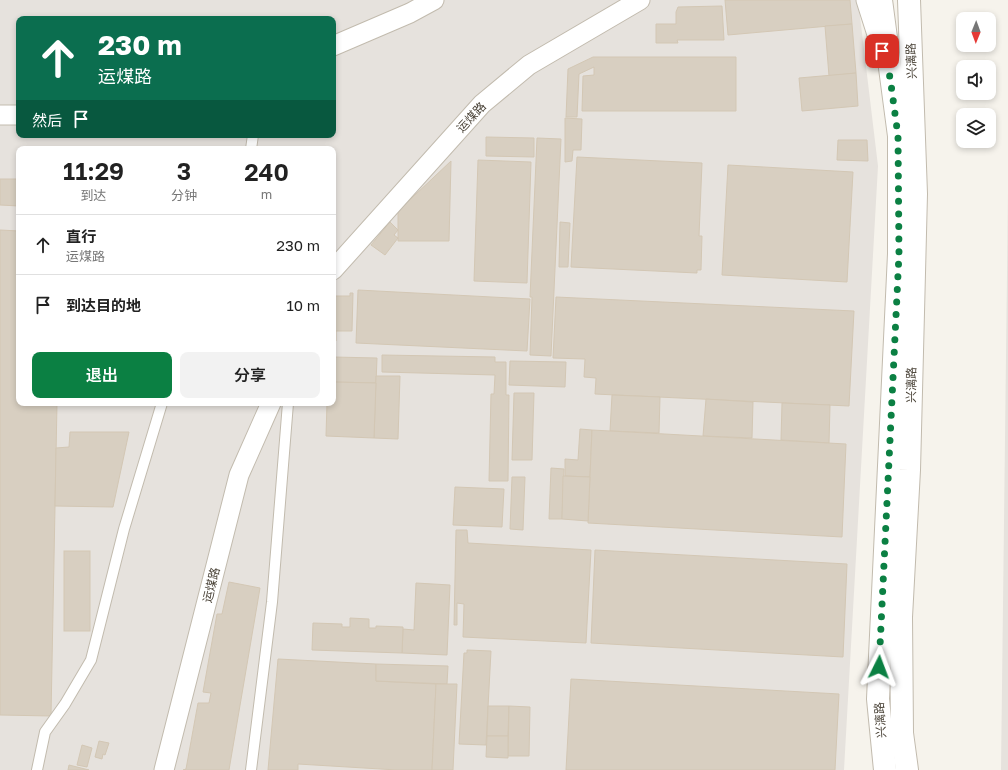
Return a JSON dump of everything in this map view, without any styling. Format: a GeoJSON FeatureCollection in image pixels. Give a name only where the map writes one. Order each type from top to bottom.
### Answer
{"type":"FeatureCollection","features":[{"type":"Feature","properties":{"kind":"street"},"geometry":{"type":"LineString","coordinates":[[336,45],[410,13],[434,0]]}},
{"type":"Feature","properties":{"kind":"street","name":"运煤路"},"geometry":{"type":"LineString","coordinates":[[336,267],[482,104],[529,65],[640,0]]}},
{"type":"Feature","properties":{"kind":"street"},"geometry":{"type":"LineString","coordinates":[[866,0],[890,77]]}},
{"type":"Feature","properties":{"kind":"street","name":"兴漓路"},"geometry":{"type":"LineString","coordinates":[[881,0],[898,136],[899,254],[878,698],[882,752],[885,770]]}},
{"type":"Feature","properties":{"kind":"street","name":"兴漓路"},"geometry":{"type":"LineString","coordinates":[[907,770],[902,733],[901,617],[909,470],[916,194],[909,0]]}},
{"type":"Feature","properties":{"kind":"street"},"geometry":{"type":"LineString","coordinates":[[0,115],[16,115]]}},
{"type":"Feature","properties":{"kind":"street","name":"运煤路"},"geometry":{"type":"LineString","coordinates":[[164,770],[240,475],[269,406]]}},
{"type":"Feature","properties":{"kind":"lane"},"geometry":{"type":"LineString","coordinates":[[37,770],[45,732],[65,704],[91,660],[124,529],[161,406]]}},
{"type":"Feature","properties":{"kind":"lane"},"geometry":{"type":"LineString","coordinates":[[251,770],[272,602],[288,406]]}},
{"type":"Feature","properties":{"kind":"shaded area"},"geometry":{"type":"Polygon","coordinates":[[[0,0],[858,0],[878,166],[844,770],[0,770],[0,0]]]}},
{"type":"Feature","properties":{"kind":"shaded area"},"geometry":{"type":"Polygon","coordinates":[[[1008,192],[1008,770],[1001,770],[1008,192]]]}},
{"type":"Feature","properties":{"kind":"building"},"geometry":{"type":"Polygon","coordinates":[[[725,0],[850,0],[852,24],[728,35],[725,0]]]}},
{"type":"Feature","properties":{"kind":"building"},"geometry":{"type":"Polygon","coordinates":[[[722,6],[724,40],[677,40],[678,43],[656,43],[656,24],[676,24],[676,12],[678,7],[722,6]]]}},
{"type":"Feature","properties":{"kind":"building"},"geometry":{"type":"Polygon","coordinates":[[[852,24],[856,73],[829,76],[825,26],[852,24]]]}},
{"type":"Feature","properties":{"kind":"building"},"geometry":{"type":"Polygon","coordinates":[[[593,57],[736,57],[736,111],[582,111],[583,76],[594,75],[594,67],[579,74],[577,117],[566,117],[568,69],[593,57]]]}},
{"type":"Feature","properties":{"kind":"building"},"geometry":{"type":"Polygon","coordinates":[[[856,73],[858,106],[802,111],[799,78],[856,73]]]}},
{"type":"Feature","properties":{"kind":"building"},"geometry":{"type":"Polygon","coordinates":[[[565,118],[582,119],[581,150],[573,150],[572,161],[565,162],[565,118]]]}},
{"type":"Feature","properties":{"kind":"building"},"geometry":{"type":"Polygon","coordinates":[[[486,137],[534,138],[534,157],[486,156],[486,137]]]}},
{"type":"Feature","properties":{"kind":"building"},"geometry":{"type":"Polygon","coordinates":[[[537,138],[561,139],[551,356],[530,355],[532,297],[530,297],[537,138]]]}},
{"type":"Feature","properties":{"kind":"building"},"geometry":{"type":"Polygon","coordinates":[[[838,140],[867,140],[868,161],[837,160],[838,140]]]}},
{"type":"Feature","properties":{"kind":"building"},"geometry":{"type":"Polygon","coordinates":[[[577,157],[702,163],[699,236],[702,236],[701,270],[697,270],[697,273],[571,267],[577,157]]]}},
{"type":"Feature","properties":{"kind":"building"},"geometry":{"type":"Polygon","coordinates":[[[478,160],[531,162],[527,283],[474,281],[478,160]]]}},
{"type":"Feature","properties":{"kind":"building"},"geometry":{"type":"Polygon","coordinates":[[[451,161],[449,241],[398,241],[398,211],[451,161]]]}},
{"type":"Feature","properties":{"kind":"building"},"geometry":{"type":"Polygon","coordinates":[[[728,165],[853,172],[847,282],[722,275],[728,165]]]}},
{"type":"Feature","properties":{"kind":"building"},"geometry":{"type":"Polygon","coordinates":[[[0,179],[16,179],[16,206],[0,205],[0,179]]]}},
{"type":"Feature","properties":{"kind":"building"},"geometry":{"type":"Polygon","coordinates":[[[390,222],[398,230],[394,235],[398,238],[385,255],[371,245],[390,222]]]}},
{"type":"Feature","properties":{"kind":"building"},"geometry":{"type":"Polygon","coordinates":[[[560,222],[570,223],[568,267],[559,267],[560,222]]]}},
{"type":"Feature","properties":{"kind":"building"},"geometry":{"type":"Polygon","coordinates":[[[0,230],[16,231],[16,406],[57,406],[51,716],[0,715],[0,230]]]}},
{"type":"Feature","properties":{"kind":"building"},"geometry":{"type":"Polygon","coordinates":[[[358,290],[530,299],[527,351],[356,343],[358,290]]]}},
{"type":"Feature","properties":{"kind":"building"},"geometry":{"type":"Polygon","coordinates":[[[350,293],[353,293],[352,331],[336,331],[336,296],[350,296],[350,293]]]}},
{"type":"Feature","properties":{"kind":"building"},"geometry":{"type":"Polygon","coordinates":[[[556,297],[854,311],[849,406],[595,394],[596,378],[584,377],[585,359],[553,358],[556,297]]]}},
{"type":"Feature","properties":{"kind":"building"},"geometry":{"type":"Polygon","coordinates":[[[382,355],[495,357],[495,362],[506,362],[506,395],[509,395],[508,481],[489,481],[491,394],[494,394],[495,375],[382,372],[382,355]]]}},
{"type":"Feature","properties":{"kind":"building"},"geometry":{"type":"Polygon","coordinates":[[[336,357],[377,358],[376,383],[336,382],[336,357]]]}},
{"type":"Feature","properties":{"kind":"building"},"geometry":{"type":"Polygon","coordinates":[[[510,361],[566,362],[565,387],[509,385],[510,361]]]}},
{"type":"Feature","properties":{"kind":"building"},"geometry":{"type":"Polygon","coordinates":[[[376,376],[400,376],[398,439],[374,438],[376,376]]]}},
{"type":"Feature","properties":{"kind":"building"},"geometry":{"type":"Polygon","coordinates":[[[336,382],[376,383],[374,438],[326,436],[327,406],[336,406],[336,382]]]}},
{"type":"Feature","properties":{"kind":"building"},"geometry":{"type":"Polygon","coordinates":[[[514,393],[534,393],[532,460],[512,460],[514,393]]]}},
{"type":"Feature","properties":{"kind":"building"},"geometry":{"type":"Polygon","coordinates":[[[612,395],[660,397],[659,433],[610,431],[612,395]]]}},
{"type":"Feature","properties":{"kind":"building"},"geometry":{"type":"Polygon","coordinates":[[[706,399],[753,402],[752,438],[703,436],[706,399]]]}},
{"type":"Feature","properties":{"kind":"building"},"geometry":{"type":"Polygon","coordinates":[[[782,403],[830,405],[829,443],[781,440],[782,403]]]}},
{"type":"Feature","properties":{"kind":"building"},"geometry":{"type":"Polygon","coordinates":[[[580,429],[592,430],[590,477],[565,476],[565,459],[578,460],[580,429]]]}},
{"type":"Feature","properties":{"kind":"building"},"geometry":{"type":"Polygon","coordinates":[[[592,430],[846,444],[842,537],[588,523],[592,430]]]}},
{"type":"Feature","properties":{"kind":"building"},"geometry":{"type":"Polygon","coordinates":[[[70,432],[129,432],[113,507],[55,506],[56,448],[69,447],[70,432]]]}},
{"type":"Feature","properties":{"kind":"building"},"geometry":{"type":"Polygon","coordinates":[[[551,468],[564,469],[562,519],[549,519],[551,468]]]}},
{"type":"Feature","properties":{"kind":"building"},"geometry":{"type":"Polygon","coordinates":[[[563,476],[590,477],[588,521],[562,519],[563,476]]]}},
{"type":"Feature","properties":{"kind":"building"},"geometry":{"type":"Polygon","coordinates":[[[512,477],[525,477],[523,530],[510,529],[512,477]]]}},
{"type":"Feature","properties":{"kind":"building"},"geometry":{"type":"Polygon","coordinates":[[[455,487],[504,489],[502,527],[453,525],[455,487]]]}},
{"type":"Feature","properties":{"kind":"building"},"geometry":{"type":"Polygon","coordinates":[[[456,530],[467,530],[468,543],[591,550],[586,643],[463,637],[464,604],[457,603],[457,625],[454,625],[456,530]]]}},
{"type":"Feature","properties":{"kind":"building"},"geometry":{"type":"Polygon","coordinates":[[[595,550],[847,564],[843,657],[591,643],[595,550]]]}},
{"type":"Feature","properties":{"kind":"building"},"geometry":{"type":"Polygon","coordinates":[[[64,551],[90,551],[90,631],[64,631],[64,551]]]}},
{"type":"Feature","properties":{"kind":"building"},"geometry":{"type":"Polygon","coordinates":[[[229,582],[260,588],[229,770],[183,770],[186,769],[198,703],[209,703],[211,693],[203,692],[217,614],[222,614],[229,582]]]}},
{"type":"Feature","properties":{"kind":"building"},"geometry":{"type":"Polygon","coordinates":[[[416,583],[450,585],[447,655],[402,653],[403,629],[414,630],[416,583]]]}},
{"type":"Feature","properties":{"kind":"building"},"geometry":{"type":"Polygon","coordinates":[[[350,618],[369,619],[369,628],[376,628],[376,626],[403,627],[402,653],[312,650],[313,623],[342,624],[342,627],[350,627],[350,618]]]}},
{"type":"Feature","properties":{"kind":"building"},"geometry":{"type":"Polygon","coordinates":[[[467,650],[491,651],[486,745],[459,744],[464,653],[467,653],[467,650]]]}},
{"type":"Feature","properties":{"kind":"building"},"geometry":{"type":"Polygon","coordinates":[[[278,659],[376,664],[376,681],[436,684],[432,770],[397,770],[298,764],[298,770],[268,770],[278,659]]]}},
{"type":"Feature","properties":{"kind":"building"},"geometry":{"type":"Polygon","coordinates":[[[376,664],[448,666],[447,684],[376,681],[376,664]]]}},
{"type":"Feature","properties":{"kind":"building"},"geometry":{"type":"Polygon","coordinates":[[[571,679],[839,694],[835,770],[566,770],[571,679]]]}},
{"type":"Feature","properties":{"kind":"building"},"geometry":{"type":"Polygon","coordinates":[[[436,684],[457,684],[453,770],[432,770],[436,684]]]}},
{"type":"Feature","properties":{"kind":"building"},"geometry":{"type":"Polygon","coordinates":[[[488,706],[509,706],[508,736],[487,736],[488,706]]]}},
{"type":"Feature","properties":{"kind":"building"},"geometry":{"type":"Polygon","coordinates":[[[509,706],[530,707],[529,756],[508,756],[509,706]]]}},
{"type":"Feature","properties":{"kind":"building"},"geometry":{"type":"Polygon","coordinates":[[[487,736],[508,736],[508,758],[486,757],[487,736]]]}},
{"type":"Feature","properties":{"kind":"building"},"geometry":{"type":"Polygon","coordinates":[[[99,741],[109,743],[102,759],[95,757],[99,741]]]}},
{"type":"Feature","properties":{"kind":"building"},"geometry":{"type":"Polygon","coordinates":[[[82,745],[92,748],[87,767],[77,765],[82,745]]]}},
{"type":"Feature","properties":{"kind":"building"},"geometry":{"type":"Polygon","coordinates":[[[69,765],[89,770],[68,770],[69,765]]]}},
{"type":"Feature","properties":{"kind":"route"},"geometry":{"type":"LineString","coordinates":[[879,667],[899,254],[898,136],[890,77],[882,51]]}}]}
